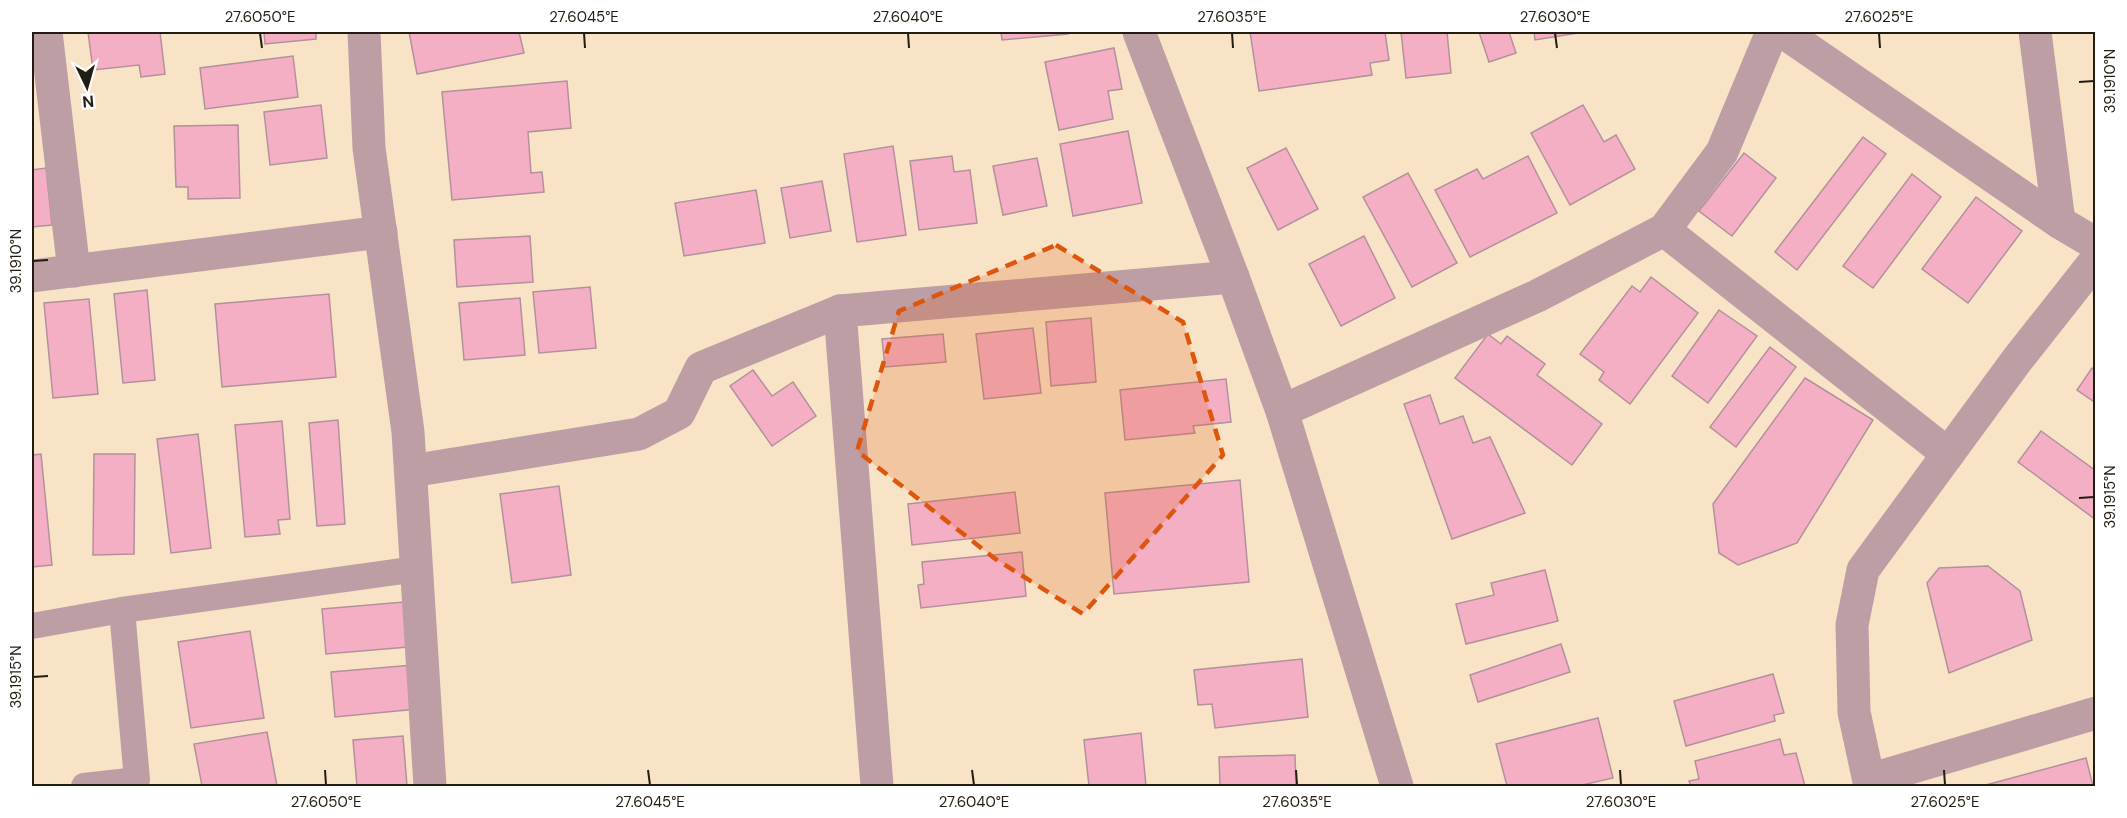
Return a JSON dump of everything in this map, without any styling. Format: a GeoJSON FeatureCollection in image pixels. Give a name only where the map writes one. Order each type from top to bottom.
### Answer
{"type":"FeatureCollection","features":[{"type":"Feature","properties":{"kind":"street"},"geometry":{"type":"LineString","coordinates":[[46,32],[74,271]]}},
{"type":"Feature","properties":{"kind":"street"},"geometry":{"type":"LineString","coordinates":[[364,32],[369,148],[408,432],[430,786]]}},
{"type":"Feature","properties":{"kind":"street"},"geometry":{"type":"LineString","coordinates":[[1139,32],[1282,411],[1397,786]]}},
{"type":"Feature","properties":{"kind":"street"},"geometry":{"type":"LineString","coordinates":[[1282,411],[1537,296],[1664,230],[1722,153],[1772,32]]}},
{"type":"Feature","properties":{"kind":"street"},"geometry":{"type":"LineString","coordinates":[[1783,32],[2059,222],[2096,243]]}},
{"type":"Feature","properties":{"kind":"street"},"geometry":{"type":"LineString","coordinates":[[2035,32],[2059,222]]}},
{"type":"Feature","properties":{"kind":"street"},"geometry":{"type":"LineString","coordinates":[[1664,230],[1948,454]]}},
{"type":"Feature","properties":{"kind":"street"},"geometry":{"type":"LineString","coordinates":[[32,276],[381,232]]}},
{"type":"Feature","properties":{"kind":"street"},"geometry":{"type":"LineString","coordinates":[[2096,260],[2017,360],[1863,570],[1852,625],[1854,712],[1869,783],[2096,713]]}},
{"type":"Feature","properties":{"kind":"street"},"geometry":{"type":"LineString","coordinates":[[411,471],[639,434],[679,413],[701,368],[840,311],[1233,277]]}},
{"type":"Feature","properties":{"kind":"street"},"geometry":{"type":"LineString","coordinates":[[840,311],[877,786]]}},
{"type":"Feature","properties":{"kind":"lane"},"geometry":{"type":"LineString","coordinates":[[32,626],[122,610],[417,569]]}},
{"type":"Feature","properties":{"kind":"lane"},"geometry":{"type":"LineString","coordinates":[[84,786],[136,780],[122,610]]}},
{"type":"Feature","properties":{"kind":"highlighted area"},"geometry":{"type":"Polygon","coordinates":[[[1056,245],[1183,322],[1223,455],[1083,614],[994,558],[857,451],[899,311],[1056,245]]]}},
{"type":"Feature","properties":{"kind":"building"},"geometry":{"type":"Polygon","coordinates":[[[88,32],[160,32],[165,74],[141,77],[139,65],[93,70],[88,32]]]}},
{"type":"Feature","properties":{"kind":"building"},"geometry":{"type":"Polygon","coordinates":[[[264,32],[316,32],[316,39],[265,44],[264,32]]]}},
{"type":"Feature","properties":{"kind":"building"},"geometry":{"type":"Polygon","coordinates":[[[409,32],[519,32],[524,53],[417,74],[409,32]]]}},
{"type":"Feature","properties":{"kind":"building"},"geometry":{"type":"Polygon","coordinates":[[[1001,32],[1068,32],[1068,34],[1002,40],[1001,32]]]}},
{"type":"Feature","properties":{"kind":"building"},"geometry":{"type":"Polygon","coordinates":[[[1250,32],[1385,32],[1389,60],[1370,63],[1372,75],[1259,91],[1250,32]]]}},
{"type":"Feature","properties":{"kind":"building"},"geometry":{"type":"Polygon","coordinates":[[[1401,32],[1447,32],[1451,73],[1406,78],[1401,32]]]}},
{"type":"Feature","properties":{"kind":"building"},"geometry":{"type":"Polygon","coordinates":[[[1479,32],[1509,32],[1516,53],[1489,62],[1479,32]]]}},
{"type":"Feature","properties":{"kind":"building"},"geometry":{"type":"Polygon","coordinates":[[[1534,32],[1584,32],[1535,40],[1534,32]]]}},
{"type":"Feature","properties":{"kind":"building"},"geometry":{"type":"Polygon","coordinates":[[[1114,48],[1122,89],[1108,91],[1113,119],[1059,130],[1045,62],[1114,48]]]}},
{"type":"Feature","properties":{"kind":"building"},"geometry":{"type":"Polygon","coordinates":[[[293,56],[298,97],[205,109],[200,68],[293,56]]]}},
{"type":"Feature","properties":{"kind":"building"},"geometry":{"type":"Polygon","coordinates":[[[567,81],[571,128],[528,132],[531,173],[542,172],[544,192],[452,200],[442,92],[567,81]]]}},
{"type":"Feature","properties":{"kind":"building"},"geometry":{"type":"Polygon","coordinates":[[[321,105],[327,158],[270,165],[264,112],[321,105]]]}},
{"type":"Feature","properties":{"kind":"building"},"geometry":{"type":"Polygon","coordinates":[[[1583,105],[1604,142],[1616,135],[1635,169],[1570,205],[1531,133],[1583,105]]]}},
{"type":"Feature","properties":{"kind":"building"},"geometry":{"type":"Polygon","coordinates":[[[238,125],[240,198],[188,199],[188,187],[176,187],[174,126],[238,125]]]}},
{"type":"Feature","properties":{"kind":"building"},"geometry":{"type":"Polygon","coordinates":[[[1128,131],[1142,203],[1073,216],[1060,144],[1128,131]]]}},
{"type":"Feature","properties":{"kind":"building"},"geometry":{"type":"Polygon","coordinates":[[[1863,137],[1886,154],[1797,270],[1775,252],[1863,137]]]}},
{"type":"Feature","properties":{"kind":"building"},"geometry":{"type":"Polygon","coordinates":[[[893,146],[906,235],[857,242],[844,154],[893,146]]]}},
{"type":"Feature","properties":{"kind":"building"},"geometry":{"type":"Polygon","coordinates":[[[1286,148],[1318,209],[1278,230],[1247,168],[1286,148]]]}},
{"type":"Feature","properties":{"kind":"building"},"geometry":{"type":"Polygon","coordinates":[[[1744,153],[1776,178],[1732,236],[1699,211],[1744,153]]]}},
{"type":"Feature","properties":{"kind":"building"},"geometry":{"type":"Polygon","coordinates":[[[952,156],[954,172],[970,170],[977,223],[919,230],[910,161],[952,156]]]}},
{"type":"Feature","properties":{"kind":"building"},"geometry":{"type":"Polygon","coordinates":[[[1528,156],[1557,213],[1470,257],[1435,190],[1477,169],[1483,179],[1528,156]]]}},
{"type":"Feature","properties":{"kind":"building"},"geometry":{"type":"Polygon","coordinates":[[[1037,158],[1047,206],[1003,215],[993,166],[1037,158]]]}},
{"type":"Feature","properties":{"kind":"building"},"geometry":{"type":"Polygon","coordinates":[[[46,168],[52,225],[32,227],[32,170],[46,168]]]}},
{"type":"Feature","properties":{"kind":"building"},"geometry":{"type":"Polygon","coordinates":[[[1408,173],[1457,263],[1412,287],[1363,197],[1408,173]]]}},
{"type":"Feature","properties":{"kind":"building"},"geometry":{"type":"Polygon","coordinates":[[[1912,174],[1941,197],[1873,288],[1843,266],[1912,174]]]}},
{"type":"Feature","properties":{"kind":"building"},"geometry":{"type":"Polygon","coordinates":[[[822,181],[831,231],[790,238],[781,188],[822,181]]]}},
{"type":"Feature","properties":{"kind":"building"},"geometry":{"type":"Polygon","coordinates":[[[756,190],[765,243],[684,256],[675,203],[756,190]]]}},
{"type":"Feature","properties":{"kind":"building"},"geometry":{"type":"Polygon","coordinates":[[[1976,197],[2022,231],[1968,303],[1922,269],[1976,197]]]}},
{"type":"Feature","properties":{"kind":"building"},"geometry":{"type":"Polygon","coordinates":[[[530,236],[533,282],[457,287],[454,240],[530,236]]]}},
{"type":"Feature","properties":{"kind":"building"},"geometry":{"type":"Polygon","coordinates":[[[1364,236],[1395,298],[1341,326],[1309,264],[1364,236]]]}},
{"type":"Feature","properties":{"kind":"building"},"geometry":{"type":"Polygon","coordinates":[[[1651,277],[1698,313],[1630,404],[1599,380],[1604,372],[1580,354],[1632,286],[1640,292],[1651,277]]]}},
{"type":"Feature","properties":{"kind":"building"},"geometry":{"type":"Polygon","coordinates":[[[590,287],[596,348],[539,353],[533,292],[590,287]]]}},
{"type":"Feature","properties":{"kind":"building"},"geometry":{"type":"Polygon","coordinates":[[[147,290],[155,380],[123,383],[114,294],[147,290]]]}},
{"type":"Feature","properties":{"kind":"building"},"geometry":{"type":"Polygon","coordinates":[[[329,294],[336,377],[222,387],[215,304],[329,294]]]}},
{"type":"Feature","properties":{"kind":"building"},"geometry":{"type":"Polygon","coordinates":[[[520,298],[525,355],[464,360],[459,303],[520,298]]]}},
{"type":"Feature","properties":{"kind":"building"},"geometry":{"type":"Polygon","coordinates":[[[89,299],[98,394],[53,398],[44,303],[89,299]]]}},
{"type":"Feature","properties":{"kind":"building"},"geometry":{"type":"Polygon","coordinates":[[[1719,310],[1757,336],[1708,403],[1672,376],[1719,310]]]}},
{"type":"Feature","properties":{"kind":"building"},"geometry":{"type":"Polygon","coordinates":[[[1091,318],[1096,382],[1051,386],[1046,322],[1091,318]]]}},
{"type":"Feature","properties":{"kind":"building"},"geometry":{"type":"Polygon","coordinates":[[[1033,328],[1041,393],[984,399],[976,334],[1033,328]]]}},
{"type":"Feature","properties":{"kind":"building"},"geometry":{"type":"Polygon","coordinates":[[[943,334],[946,362],[885,367],[882,339],[943,334]]]}},
{"type":"Feature","properties":{"kind":"building"},"geometry":{"type":"Polygon","coordinates":[[[1488,334],[1501,344],[1507,336],[1545,364],[1537,375],[1602,424],[1572,465],[1455,378],[1488,334]]]}},
{"type":"Feature","properties":{"kind":"building"},"geometry":{"type":"Polygon","coordinates":[[[1770,347],[1796,367],[1736,447],[1710,427],[1770,347]]]}},
{"type":"Feature","properties":{"kind":"building"},"geometry":{"type":"Polygon","coordinates":[[[2092,368],[2096,371],[2096,403],[2077,390],[2092,368]]]}},
{"type":"Feature","properties":{"kind":"building"},"geometry":{"type":"Polygon","coordinates":[[[753,370],[772,396],[793,382],[816,416],[772,446],[730,386],[753,370]]]}},
{"type":"Feature","properties":{"kind":"building"},"geometry":{"type":"Polygon","coordinates":[[[1805,378],[1873,420],[1797,543],[1738,565],[1719,553],[1713,504],[1805,378]]]}},
{"type":"Feature","properties":{"kind":"building"},"geometry":{"type":"Polygon","coordinates":[[[1226,379],[1231,422],[1193,426],[1195,433],[1125,440],[1120,390],[1226,379]]]}},
{"type":"Feature","properties":{"kind":"building"},"geometry":{"type":"Polygon","coordinates":[[[1430,395],[1440,424],[1463,416],[1473,443],[1490,437],[1525,513],[1452,539],[1404,404],[1430,395]]]}},
{"type":"Feature","properties":{"kind":"building"},"geometry":{"type":"Polygon","coordinates":[[[338,420],[345,524],[317,526],[309,423],[338,420]]]}},
{"type":"Feature","properties":{"kind":"building"},"geometry":{"type":"Polygon","coordinates":[[[282,421],[290,519],[278,520],[280,534],[245,537],[235,425],[282,421]]]}},
{"type":"Feature","properties":{"kind":"building"},"geometry":{"type":"Polygon","coordinates":[[[2041,431],[2096,471],[2096,520],[2018,462],[2041,431]]]}},
{"type":"Feature","properties":{"kind":"building"},"geometry":{"type":"Polygon","coordinates":[[[198,434],[211,548],[171,553],[157,439],[198,434]]]}},
{"type":"Feature","properties":{"kind":"building"},"geometry":{"type":"Polygon","coordinates":[[[41,454],[52,565],[32,567],[32,455],[41,454]]]}},
{"type":"Feature","properties":{"kind":"building"},"geometry":{"type":"Polygon","coordinates":[[[94,454],[135,454],[134,554],[93,555],[94,454]]]}},
{"type":"Feature","properties":{"kind":"building"},"geometry":{"type":"Polygon","coordinates":[[[1240,480],[1249,582],[1114,594],[1105,493],[1240,480]]]}},
{"type":"Feature","properties":{"kind":"building"},"geometry":{"type":"Polygon","coordinates":[[[559,486],[571,575],[512,583],[500,494],[559,486]]]}},
{"type":"Feature","properties":{"kind":"building"},"geometry":{"type":"Polygon","coordinates":[[[1015,492],[1020,533],[912,545],[908,504],[1015,492]]]}},
{"type":"Feature","properties":{"kind":"building"},"geometry":{"type":"Polygon","coordinates":[[[1022,552],[1026,596],[921,608],[918,585],[924,584],[922,562],[1022,552]]]}},
{"type":"Feature","properties":{"kind":"building"},"geometry":{"type":"Polygon","coordinates":[[[1988,566],[2020,591],[2032,640],[1949,673],[1927,583],[1939,568],[1988,566]]]}},
{"type":"Feature","properties":{"kind":"building"},"geometry":{"type":"Polygon","coordinates":[[[1545,570],[1558,621],[1466,644],[1456,604],[1494,595],[1491,583],[1545,570]]]}},
{"type":"Feature","properties":{"kind":"building"},"geometry":{"type":"Polygon","coordinates":[[[404,602],[408,647],[326,654],[322,609],[404,602]]]}},
{"type":"Feature","properties":{"kind":"building"},"geometry":{"type":"Polygon","coordinates":[[[250,631],[264,718],[191,728],[178,642],[250,631]]]}},
{"type":"Feature","properties":{"kind":"building"},"geometry":{"type":"Polygon","coordinates":[[[1561,644],[1570,672],[1478,702],[1470,675],[1561,644]]]}},
{"type":"Feature","properties":{"kind":"building"},"geometry":{"type":"Polygon","coordinates":[[[1302,659],[1308,717],[1215,728],[1212,704],[1198,705],[1194,670],[1302,659]]]}},
{"type":"Feature","properties":{"kind":"building"},"geometry":{"type":"Polygon","coordinates":[[[413,665],[417,709],[335,717],[331,672],[413,665]]]}},
{"type":"Feature","properties":{"kind":"building"},"geometry":{"type":"Polygon","coordinates":[[[1773,674],[1784,713],[1774,715],[1775,721],[1686,746],[1674,701],[1773,674]]]}},
{"type":"Feature","properties":{"kind":"building"},"geometry":{"type":"Polygon","coordinates":[[[1598,718],[1613,778],[1578,786],[1507,786],[1496,744],[1598,718]]]}},
{"type":"Feature","properties":{"kind":"building"},"geometry":{"type":"Polygon","coordinates":[[[267,732],[277,786],[202,786],[194,744],[267,732]]]}},
{"type":"Feature","properties":{"kind":"building"},"geometry":{"type":"Polygon","coordinates":[[[1141,733],[1146,786],[1089,786],[1084,740],[1141,733]]]}},
{"type":"Feature","properties":{"kind":"building"},"geometry":{"type":"Polygon","coordinates":[[[403,736],[407,786],[357,786],[353,740],[403,736]]]}},
{"type":"Feature","properties":{"kind":"building"},"geometry":{"type":"Polygon","coordinates":[[[1780,739],[1784,755],[1796,753],[1805,786],[1691,786],[1689,781],[1699,779],[1695,761],[1780,739]]]}},
{"type":"Feature","properties":{"kind":"building"},"geometry":{"type":"Polygon","coordinates":[[[1295,755],[1296,786],[1220,786],[1219,757],[1295,755]]]}},
{"type":"Feature","properties":{"kind":"building"},"geometry":{"type":"Polygon","coordinates":[[[2086,758],[2093,786],[1982,786],[2086,758]]]}}]}
